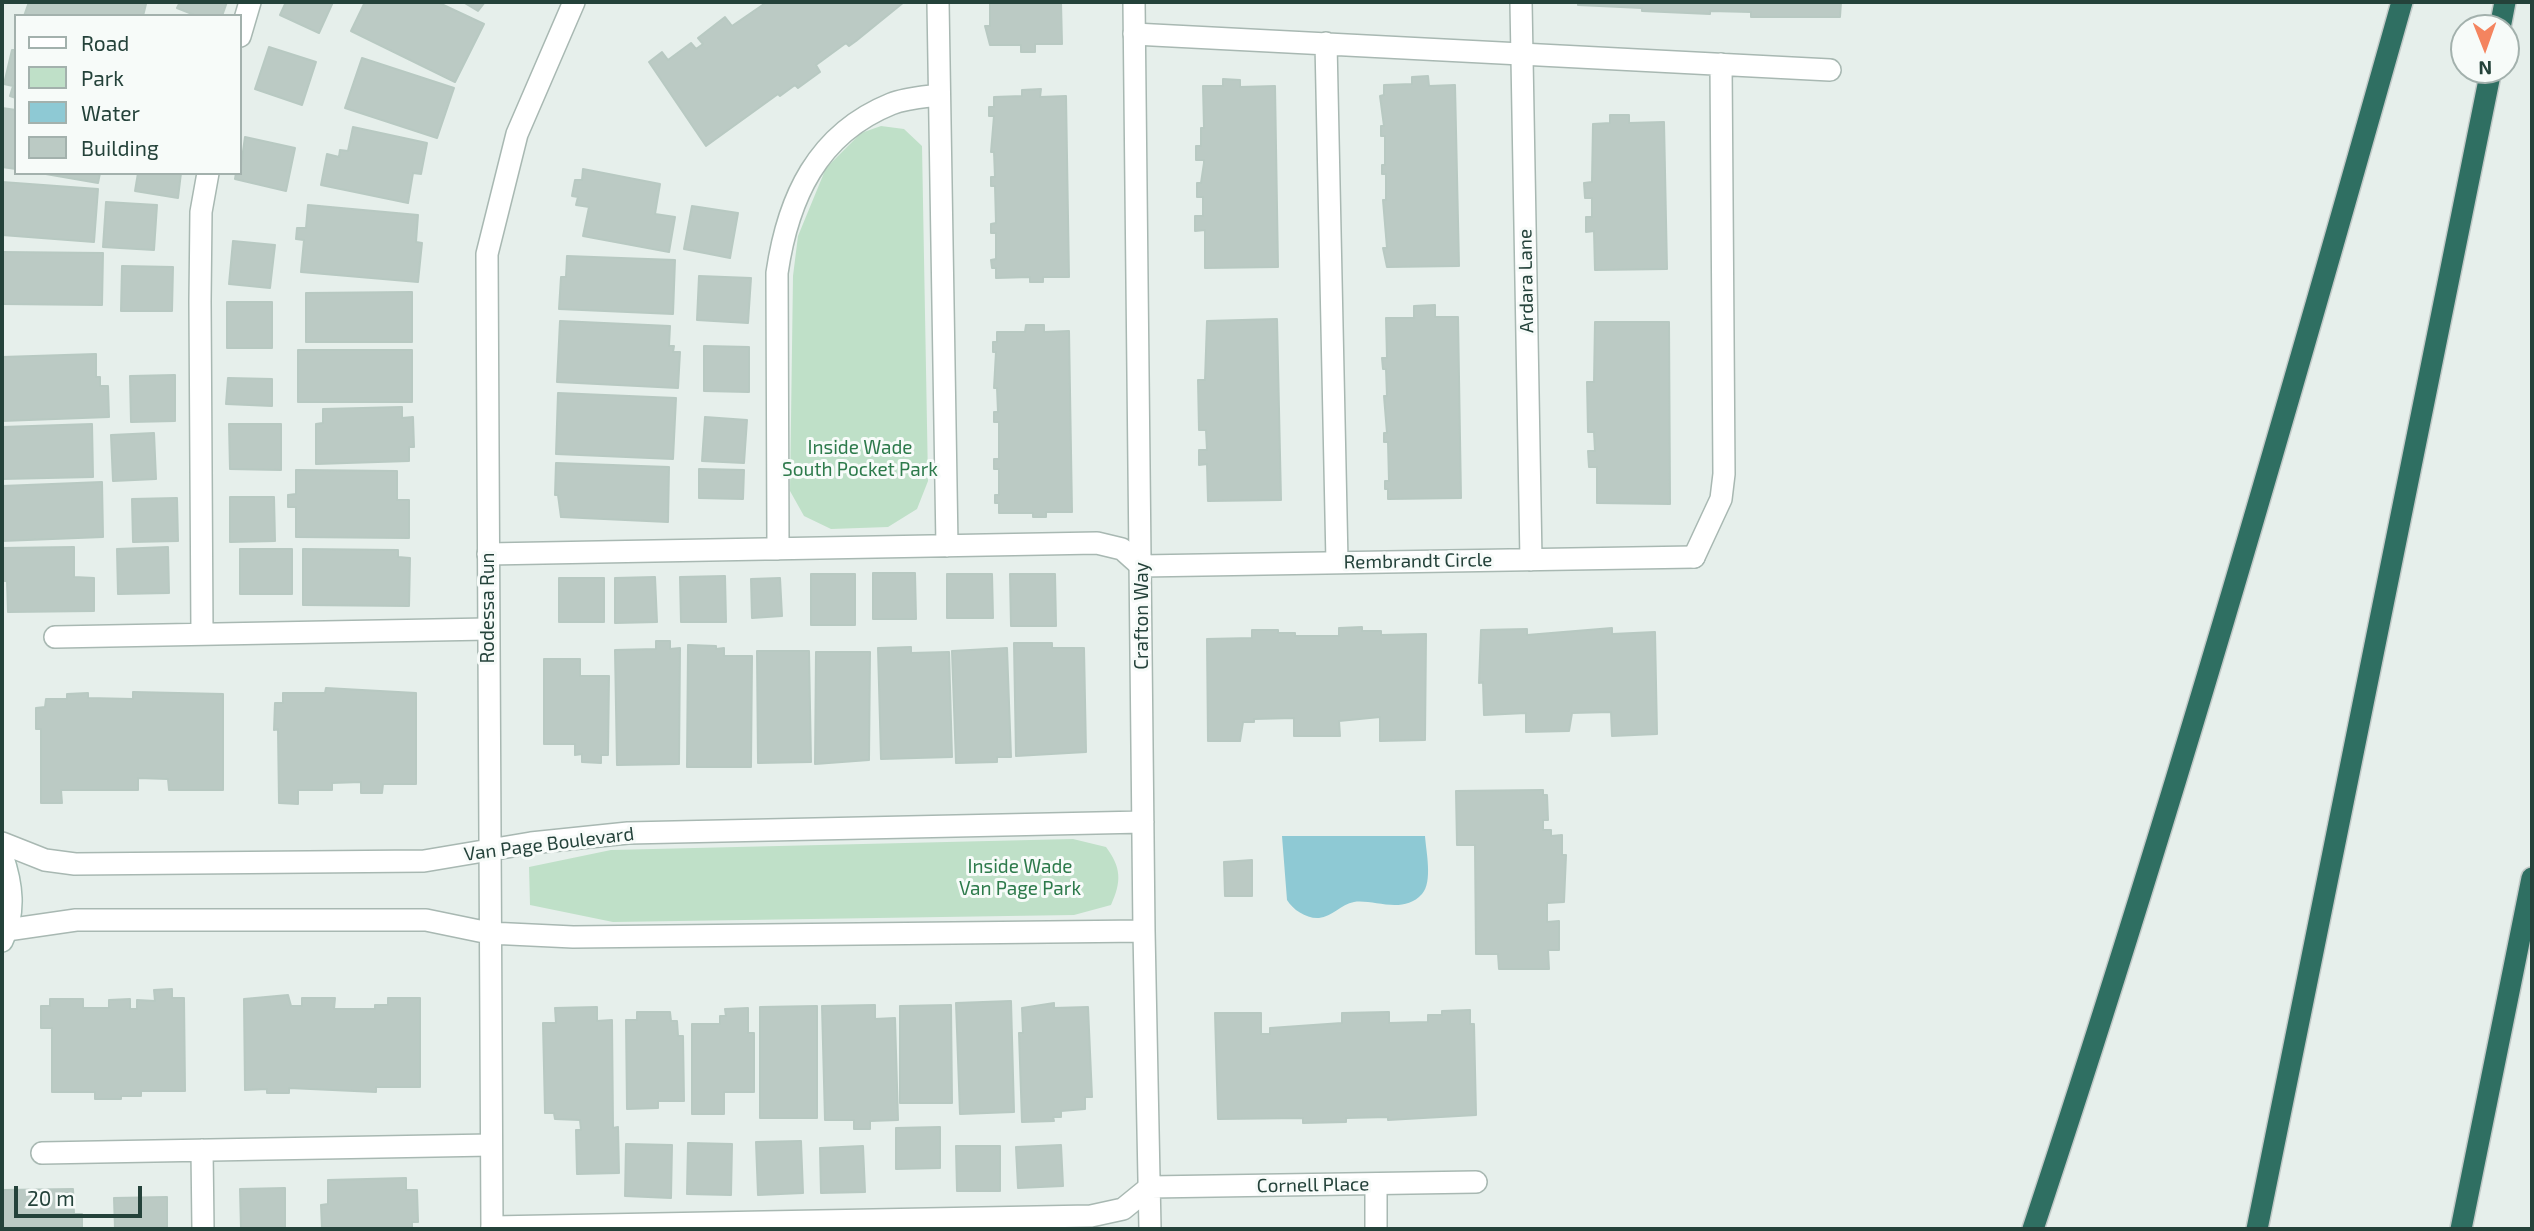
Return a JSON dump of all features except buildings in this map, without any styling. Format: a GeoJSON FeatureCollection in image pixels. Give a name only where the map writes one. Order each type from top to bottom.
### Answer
{"type":"FeatureCollection","features":[{"type":"Feature","properties":{"kind":"highway"},"geometry":{"type":"LineString","coordinates":[[2033,1229],[2096,1037],[2257,512],[2402,2]]}},
{"type":"Feature","properties":{"kind":"highway"},"geometry":{"type":"LineString","coordinates":[[2258,1229],[2488,84]]}},
{"type":"Feature","properties":{"kind":"highway"},"geometry":{"type":"LineString","coordinates":[[2461,1229],[2532,878]]}},
{"type":"Feature","properties":{"kind":"street"},"geometry":{"type":"LineString","coordinates":[[242,29],[250,2]]}},
{"type":"Feature","properties":{"kind":"street","name":"Rodessa Run"},"geometry":{"type":"LineString","coordinates":[[492,1228],[487,254],[517,134],[574,2]]}},
{"type":"Feature","properties":{"kind":"street"},"geometry":{"type":"LineString","coordinates":[[937,2],[947,546]]}},
{"type":"Feature","properties":{"kind":"street","name":"Crafton Way"},"geometry":{"type":"LineString","coordinates":[[1134,2],[1144,932],[1150,1229]]}},
{"type":"Feature","properties":{"kind":"street","name":"Ardara Lane"},"geometry":{"type":"LineString","coordinates":[[1521,2],[1531,559]]}},
{"type":"Feature","properties":{"kind":"street"},"geometry":{"type":"LineString","coordinates":[[1135,34],[1830,70]]}},
{"type":"Feature","properties":{"kind":"street"},"geometry":{"type":"LineString","coordinates":[[1326,43],[1337,562]]}},
{"type":"Feature","properties":{"kind":"street","name":"Rembrandt Circle"},"geometry":{"type":"LineString","coordinates":[[1142,566],[1694,557],[1721,499],[1724,474],[1721,64]]}},
{"type":"Feature","properties":{"kind":"street"},"geometry":{"type":"LineString","coordinates":[[778,549],[778,273],[783,236],[796,195],[822,153],[852,124],[893,103],[939,95]]}},
{"type":"Feature","properties":{"kind":"street"},"geometry":{"type":"LineString","coordinates":[[202,634],[201,212],[208,175]]}},
{"type":"Feature","properties":{"kind":"street"},"geometry":{"type":"LineString","coordinates":[[488,554],[1097,543],[1122,549],[1142,566]]}},
{"type":"Feature","properties":{"kind":"street"},"geometry":{"type":"LineString","coordinates":[[55,637],[488,629]]}},
{"type":"Feature","properties":{"kind":"street","name":"Van Page Boulevard"},"geometry":{"type":"LineString","coordinates":[[2,843],[45,860],[75,864],[424,861],[583,836],[628,833],[1143,821]]}},
{"type":"Feature","properties":{"kind":"street"},"geometry":{"type":"LineString","coordinates":[[2,855],[10,879],[12,905],[5,936],[83,920],[426,920],[489,933],[587,937],[1144,932]]}},
{"type":"Feature","properties":{"kind":"street"},"geometry":{"type":"LineString","coordinates":[[42,1153],[491,1145]]}},
{"type":"Feature","properties":{"kind":"street"},"geometry":{"type":"LineString","coordinates":[[202,1150],[203,1229]]}},
{"type":"Feature","properties":{"kind":"street","name":"Cornell Place"},"geometry":{"type":"LineString","coordinates":[[1150,1187],[1476,1182]]}},
{"type":"Feature","properties":{"kind":"street"},"geometry":{"type":"LineString","coordinates":[[1376,1184],[1376,1229]]}},
{"type":"Feature","properties":{"kind":"street"},"geometry":{"type":"LineString","coordinates":[[492,1228],[864,1225],[1091,1216],[1123,1209],[1150,1187]]}},
{"type":"Feature","properties":{"kind":"green space","name":"Inside Wade South Pocket Park"},"geometry":{"type":"Polygon","coordinates":[[[881,126],[904,129],[922,146],[928,481],[917,509],[888,527],[831,529],[804,516],[790,491],[793,276],[798,236],[826,168],[861,133],[881,126]]]}},
{"type":"Feature","properties":{"kind":"green space","name":"Inside Wade Van Page Park"},"geometry":{"type":"Polygon","coordinates":[[[1073,839],[1106,847],[1111,854],[1117,868],[1118,881],[1111,905],[1074,915],[613,922],[530,905],[529,867],[611,850],[1073,839]]]}},
{"type":"Feature","properties":{"kind":"water"},"geometry":{"type":"Polygon","coordinates":[[[1282,836],[1425,836],[1428,866],[1425,889],[1406,904],[1354,902],[1324,917],[1305,915],[1287,900],[1282,836]]]}}]}
